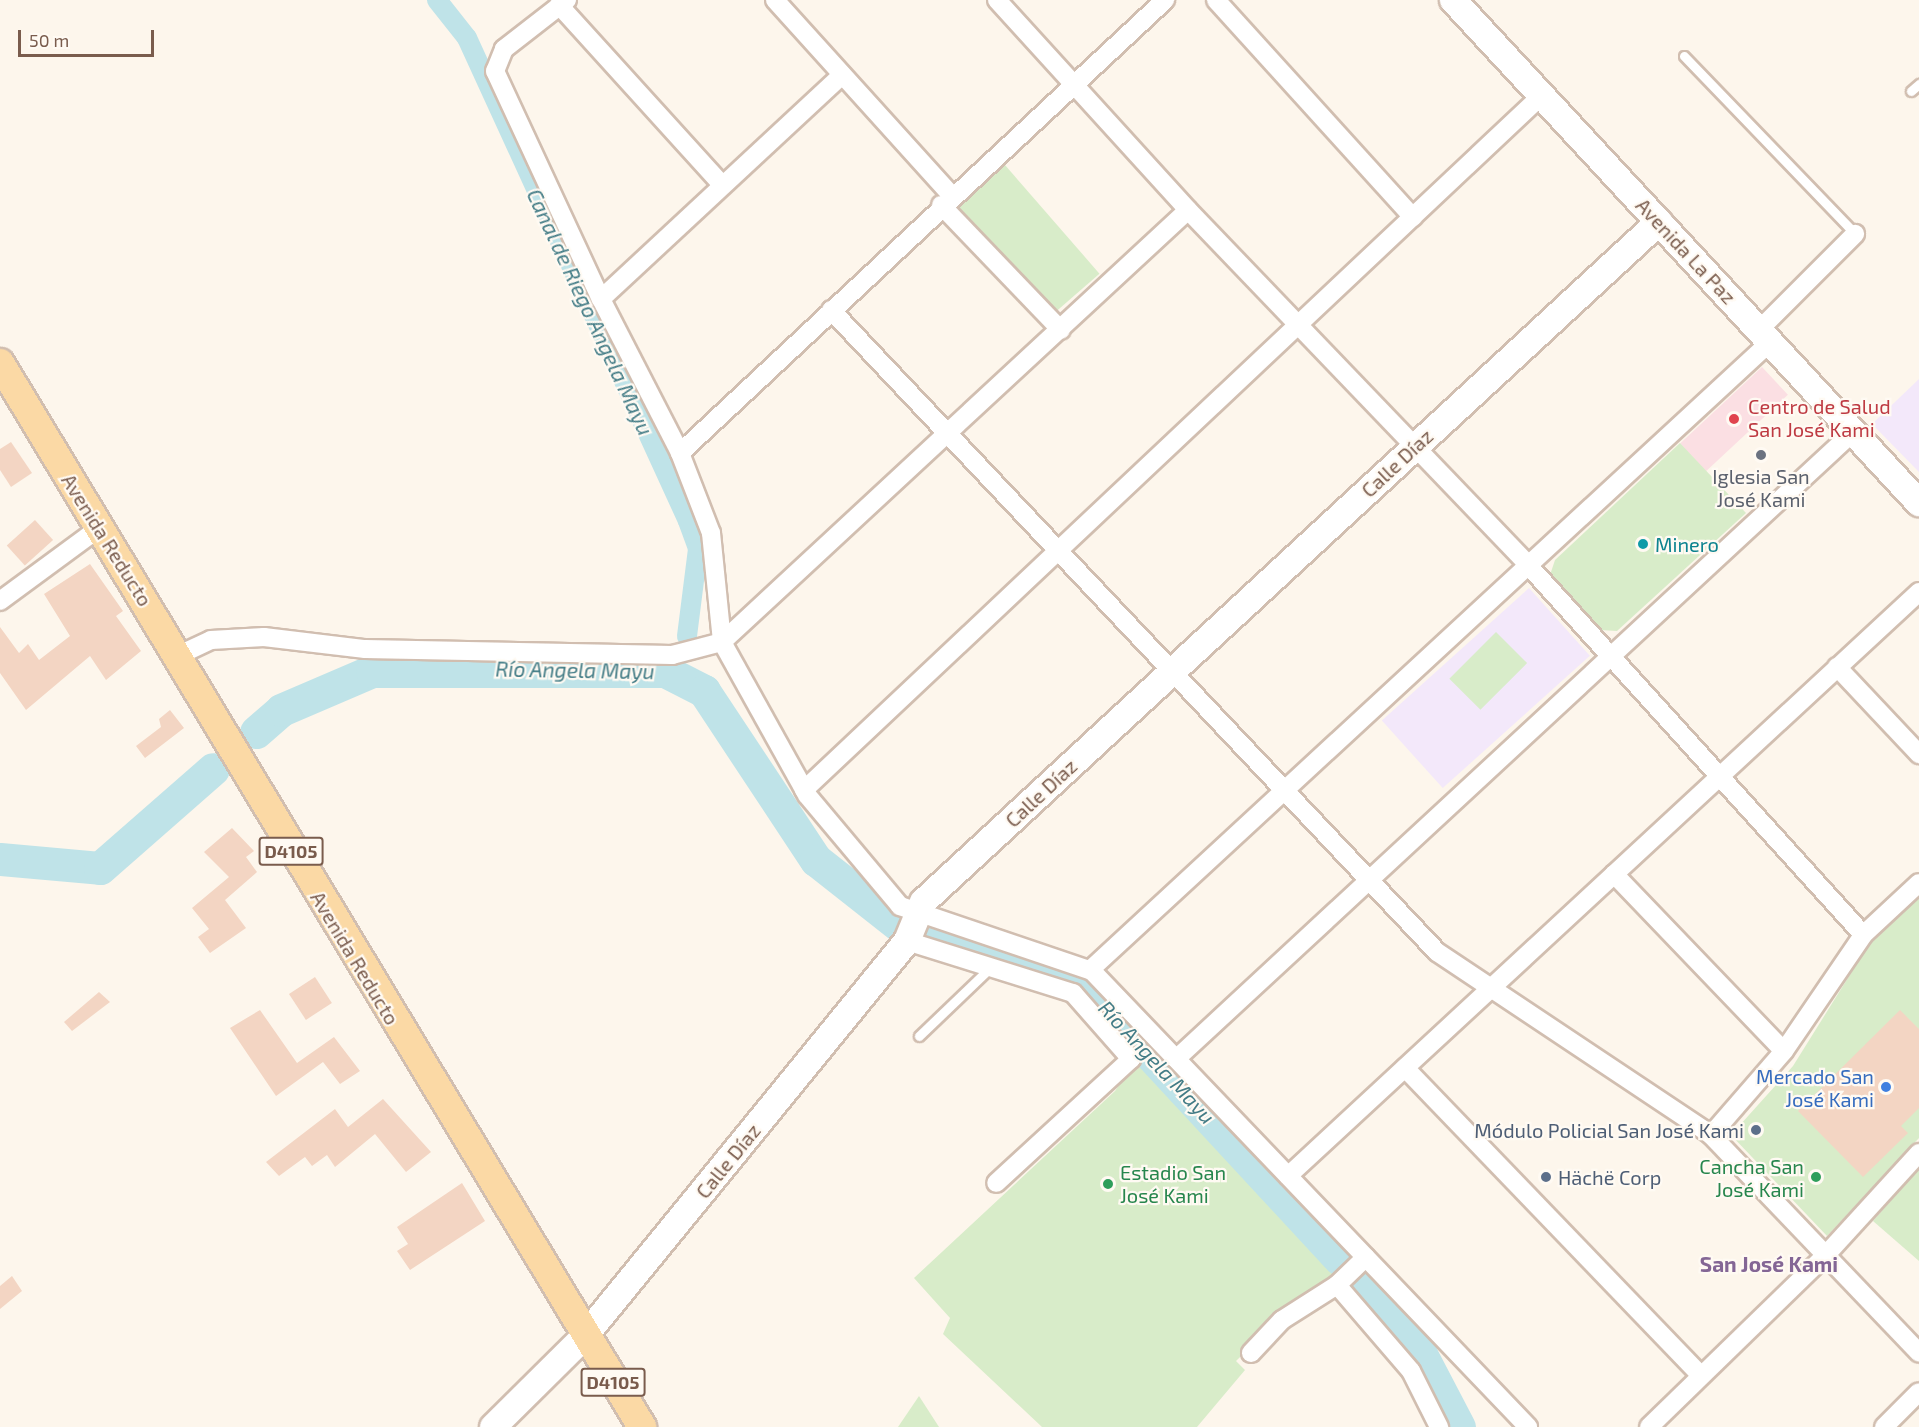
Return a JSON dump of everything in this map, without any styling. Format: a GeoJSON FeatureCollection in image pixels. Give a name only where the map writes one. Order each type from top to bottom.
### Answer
{"type":"FeatureCollection","features":[{"type":"Feature","properties":{"kind":"main road","name":"Avenida Reducto"},"geometry":{"type":"LineString","coordinates":[[0,363],[99,528],[179,655],[304,874],[584,1336],[642,1427]]}},
{"type":"Feature","properties":{"kind":"street"},"geometry":{"type":"LineString","coordinates":[[775,0],[1060,330]]}},
{"type":"Feature","properties":{"kind":"street"},"geometry":{"type":"LineString","coordinates":[[997,0],[1188,210],[1528,565],[1863,936]]}},
{"type":"Feature","properties":{"kind":"street"},"geometry":{"type":"LineString","coordinates":[[680,453],[946,200],[1165,0]]}},
{"type":"Feature","properties":{"kind":"street"},"geometry":{"type":"LineString","coordinates":[[1216,0],[1413,217]]}},
{"type":"Feature","properties":{"kind":"street","name":"Avenida La Paz"},"geometry":{"type":"LineString","coordinates":[[1453,0],[1919,503]]}},
{"type":"Feature","properties":{"kind":"street"},"geometry":{"type":"LineString","coordinates":[[723,184],[563,3],[504,49],[495,71],[601,298],[680,453],[711,533],[722,642],[804,790],[900,906],[920,916],[1090,970],[1528,1427]]}},
{"type":"Feature","properties":{"kind":"street"},"geometry":{"type":"LineString","coordinates":[[601,298],[842,75]]}},
{"type":"Feature","properties":{"kind":"street"},"geometry":{"type":"LineString","coordinates":[[804,790],[1541,96]]}},
{"type":"Feature","properties":{"kind":"street"},"geometry":{"type":"LineString","coordinates":[[179,655],[211,640],[264,637],[365,649],[672,655],[722,642],[1188,210]]}},
{"type":"Feature","properties":{"kind":"street","name":"Calle Díaz"},"geometry":{"type":"LineString","coordinates":[[493,1427],[584,1336],[907,941],[920,916],[923,903],[1659,222]]}},
{"type":"Feature","properties":{"kind":"street"},"geometry":{"type":"LineString","coordinates":[[1090,970],[1528,565],[1765,336],[1855,234]]}},
{"type":"Feature","properties":{"kind":"street"},"geometry":{"type":"LineString","coordinates":[[831,310],[1170,673],[1437,952],[1711,1135],[1824,1257],[1919,1353]]}},
{"type":"Feature","properties":{"kind":"street"},"geometry":{"type":"LineString","coordinates":[[1176,1059],[1853,432]]}},
{"type":"Feature","properties":{"kind":"street"},"geometry":{"type":"LineString","coordinates":[[0,601],[99,528]]}},
{"type":"Feature","properties":{"kind":"street"},"geometry":{"type":"LineString","coordinates":[[1288,1176],[1919,592]]}},
{"type":"Feature","properties":{"kind":"street"},"geometry":{"type":"LineString","coordinates":[[1837,667],[1919,754]]}},
{"type":"Feature","properties":{"kind":"street"},"geometry":{"type":"LineString","coordinates":[[1614,874],[1784,1051]]}},
{"type":"Feature","properties":{"kind":"street"},"geometry":{"type":"LineString","coordinates":[[1711,1135],[1784,1051],[1863,936],[1919,883]]}},
{"type":"Feature","properties":{"kind":"street"},"geometry":{"type":"LineString","coordinates":[[907,941],[1072,993],[1131,1059],[996,1183]]}},
{"type":"Feature","properties":{"kind":"street"},"geometry":{"type":"LineString","coordinates":[[1405,1068],[1700,1374]]}},
{"type":"Feature","properties":{"kind":"street"},"geometry":{"type":"LineString","coordinates":[[1650,1427],[1700,1374],[1824,1257],[1919,1153]]}},
{"type":"Feature","properties":{"kind":"street"},"geometry":{"type":"LineString","coordinates":[[1251,1353],[1282,1320],[1337,1285],[1366,1257]]}},
{"type":"Feature","properties":{"kind":"street"},"geometry":{"type":"LineString","coordinates":[[1337,1285],[1412,1371],[1439,1427]]}},
{"type":"Feature","properties":{"kind":"street"},"geometry":{"type":"LineString","coordinates":[[1884,1427],[1919,1392]]}},
{"type":"Feature","properties":{"kind":"lane"},"geometry":{"type":"LineString","coordinates":[[1684,56],[1855,234]]}},
{"type":"Feature","properties":{"kind":"lane"},"geometry":{"type":"LineString","coordinates":[[1911,91],[1919,84]]}},
{"type":"Feature","properties":{"kind":"lane"},"geometry":{"type":"LineString","coordinates":[[920,1036],[990,968]]}},
{"type":"Feature","properties":{"kind":"shaded area","name":"Centro de Salud San José Kami"},"geometry":{"type":"Polygon","coordinates":[[[1762,367],[1788,395],[1706,471],[1680,443],[1762,367]]]}},
{"type":"Feature","properties":{"kind":"shaded area"},"geometry":{"type":"Polygon","coordinates":[[[1919,379],[1919,472],[1872,424],[1919,379]]]}},
{"type":"Feature","properties":{"kind":"shaded area"},"geometry":{"type":"Polygon","coordinates":[[[1529,588],[1590,656],[1443,788],[1382,720],[1529,588]]]}},
{"type":"Feature","properties":{"kind":"green space"},"geometry":{"type":"Polygon","coordinates":[[[1005,165],[1099,274],[1051,316],[957,207],[1005,165]]]}},
{"type":"Feature","properties":{"kind":"green space"},"geometry":{"type":"Polygon","coordinates":[[[1680,443],[1746,513],[1617,631],[1600,630],[1550,575],[1555,560],[1680,443]]]}},
{"type":"Feature","properties":{"kind":"green space"},"geometry":{"type":"Polygon","coordinates":[[[1496,632],[1527,663],[1480,710],[1449,679],[1496,632]]]}},
{"type":"Feature","properties":{"kind":"green space"},"geometry":{"type":"Polygon","coordinates":[[[1919,897],[1919,1138],[1827,1236],[1731,1135],[1793,1066],[1871,941],[1919,897]]]}},
{"type":"Feature","properties":{"kind":"green space","name":"Estadio San José Kami"},"geometry":{"type":"Polygon","coordinates":[[[1140,1029],[1355,1258],[1334,1279],[1304,1295],[1236,1361],[1245,1370],[1197,1427],[1042,1427],[943,1334],[950,1318],[914,1278],[1115,1091],[1136,1059],[1129,1042],[1140,1029]]]}},
{"type":"Feature","properties":{"kind":"green space"},"geometry":{"type":"Polygon","coordinates":[[[1919,1168],[1919,1261],[1873,1221],[1919,1168]]]}},
{"type":"Feature","properties":{"kind":"green space"},"geometry":{"type":"Polygon","coordinates":[[[919,1396],[939,1427],[898,1427],[919,1396]]]}},
{"type":"Feature","properties":{"kind":"building"},"geometry":{"type":"Polygon","coordinates":[[[11,442],[32,473],[11,487],[0,470],[0,449],[11,442]]]}},
{"type":"Feature","properties":{"kind":"building"},"geometry":{"type":"Polygon","coordinates":[[[35,520],[53,540],[25,565],[7,545],[35,520]]]}},
{"type":"Feature","properties":{"kind":"building"},"geometry":{"type":"Polygon","coordinates":[[[90,564],[123,611],[116,616],[141,651],[106,680],[90,656],[26,710],[0,673],[0,627],[19,653],[28,644],[39,660],[70,636],[44,594],[90,564]]]}},
{"type":"Feature","properties":{"kind":"building"},"geometry":{"type":"Polygon","coordinates":[[[170,710],[184,728],[145,758],[136,746],[161,727],[159,719],[170,710]]]}},
{"type":"Feature","properties":{"kind":"building"},"geometry":{"type":"Polygon","coordinates":[[[232,828],[254,851],[246,857],[257,872],[225,900],[246,928],[210,953],[198,937],[209,929],[192,908],[229,877],[204,852],[232,828]]]}},
{"type":"Feature","properties":{"kind":"building"},"geometry":{"type":"Polygon","coordinates":[[[315,977],[332,1003],[306,1020],[289,994],[315,977]]]}},
{"type":"Feature","properties":{"kind":"building"},"geometry":{"type":"Polygon","coordinates":[[[99,992],[110,1002],[72,1031],[64,1022],[99,992]]]}},
{"type":"Feature","properties":{"kind":"building"},"geometry":{"type":"Polygon","coordinates":[[[260,1010],[297,1063],[334,1037],[360,1071],[340,1084],[323,1062],[276,1096],[230,1028],[260,1010]]]}},
{"type":"Feature","properties":{"kind":"building"},"geometry":{"type":"Polygon","coordinates":[[[1900,1010],[1919,1029],[1919,1108],[1901,1126],[1908,1133],[1863,1177],[1798,1111],[1900,1010]]]}},
{"type":"Feature","properties":{"kind":"building"},"geometry":{"type":"Polygon","coordinates":[[[383,1099],[431,1152],[406,1172],[375,1134],[335,1167],[327,1155],[312,1166],[305,1157],[279,1176],[266,1162],[335,1109],[348,1127],[383,1099]]]}},
{"type":"Feature","properties":{"kind":"building"},"geometry":{"type":"Polygon","coordinates":[[[462,1183],[485,1221],[410,1270],[397,1251],[408,1244],[397,1227],[462,1183]]]}},
{"type":"Feature","properties":{"kind":"building"},"geometry":{"type":"Polygon","coordinates":[[[12,1276],[22,1291],[0,1309],[0,1286],[12,1276]]]}},
{"type":"Feature","properties":{"kind":"waterway","name":"Canal de Riego Angela Mayu"},"geometry":{"type":"LineString","coordinates":[[437,0],[467,38],[688,521],[698,549],[687,636]]}},
{"type":"Feature","properties":{"kind":"waterway","name":"Río Angela Mayu"},"geometry":{"type":"LineString","coordinates":[[256,732],[281,710],[372,671],[665,671],[704,691],[816,860],[900,926]]}},
{"type":"Feature","properties":{"kind":"waterway","name":"Río Angela Mayu"},"geometry":{"type":"LineString","coordinates":[[0,859],[100,868],[213,769]]}},
{"type":"Feature","properties":{"kind":"waterway","name":"Río Angela Mayu"},"geometry":{"type":"LineString","coordinates":[[929,935],[1084,983],[1340,1259]]}},
{"type":"Feature","properties":{"kind":"waterway","name":"Río Angela Mayu"},"geometry":{"type":"LineString","coordinates":[[1363,1287],[1414,1341],[1459,1427]]}},
{"type":"Feature","properties":{"kind":"place","name":"Centro de Salud San José Kami"},"geometry":{"type":"Point","coordinates":[1734,419]}},
{"type":"Feature","properties":{"kind":"place","name":"Iglesia San José Kami"},"geometry":{"type":"Point","coordinates":[1761,455]}},
{"type":"Feature","properties":{"kind":"place","name":"Minero"},"geometry":{"type":"Point","coordinates":[1643,544]}},
{"type":"Feature","properties":{"kind":"place","name":"Mercado San José Kami"},"geometry":{"type":"Point","coordinates":[1886,1087]}},
{"type":"Feature","properties":{"kind":"place","name":"Módulo Policial San José Kami"},"geometry":{"type":"Point","coordinates":[1756,1130]}},
{"type":"Feature","properties":{"kind":"place","name":"Hächë Corp"},"geometry":{"type":"Point","coordinates":[1546,1177]}},
{"type":"Feature","properties":{"kind":"place","name":"Cancha San José Kami"},"geometry":{"type":"Point","coordinates":[1816,1177]}},
{"type":"Feature","properties":{"kind":"place","name":"Estadio San José Kami"},"geometry":{"type":"Point","coordinates":[1108,1184]}},
{"type":"Feature","properties":{"kind":"district","name":"San José Kami"},"geometry":{"type":"Point","coordinates":[1769,1264]}}]}
